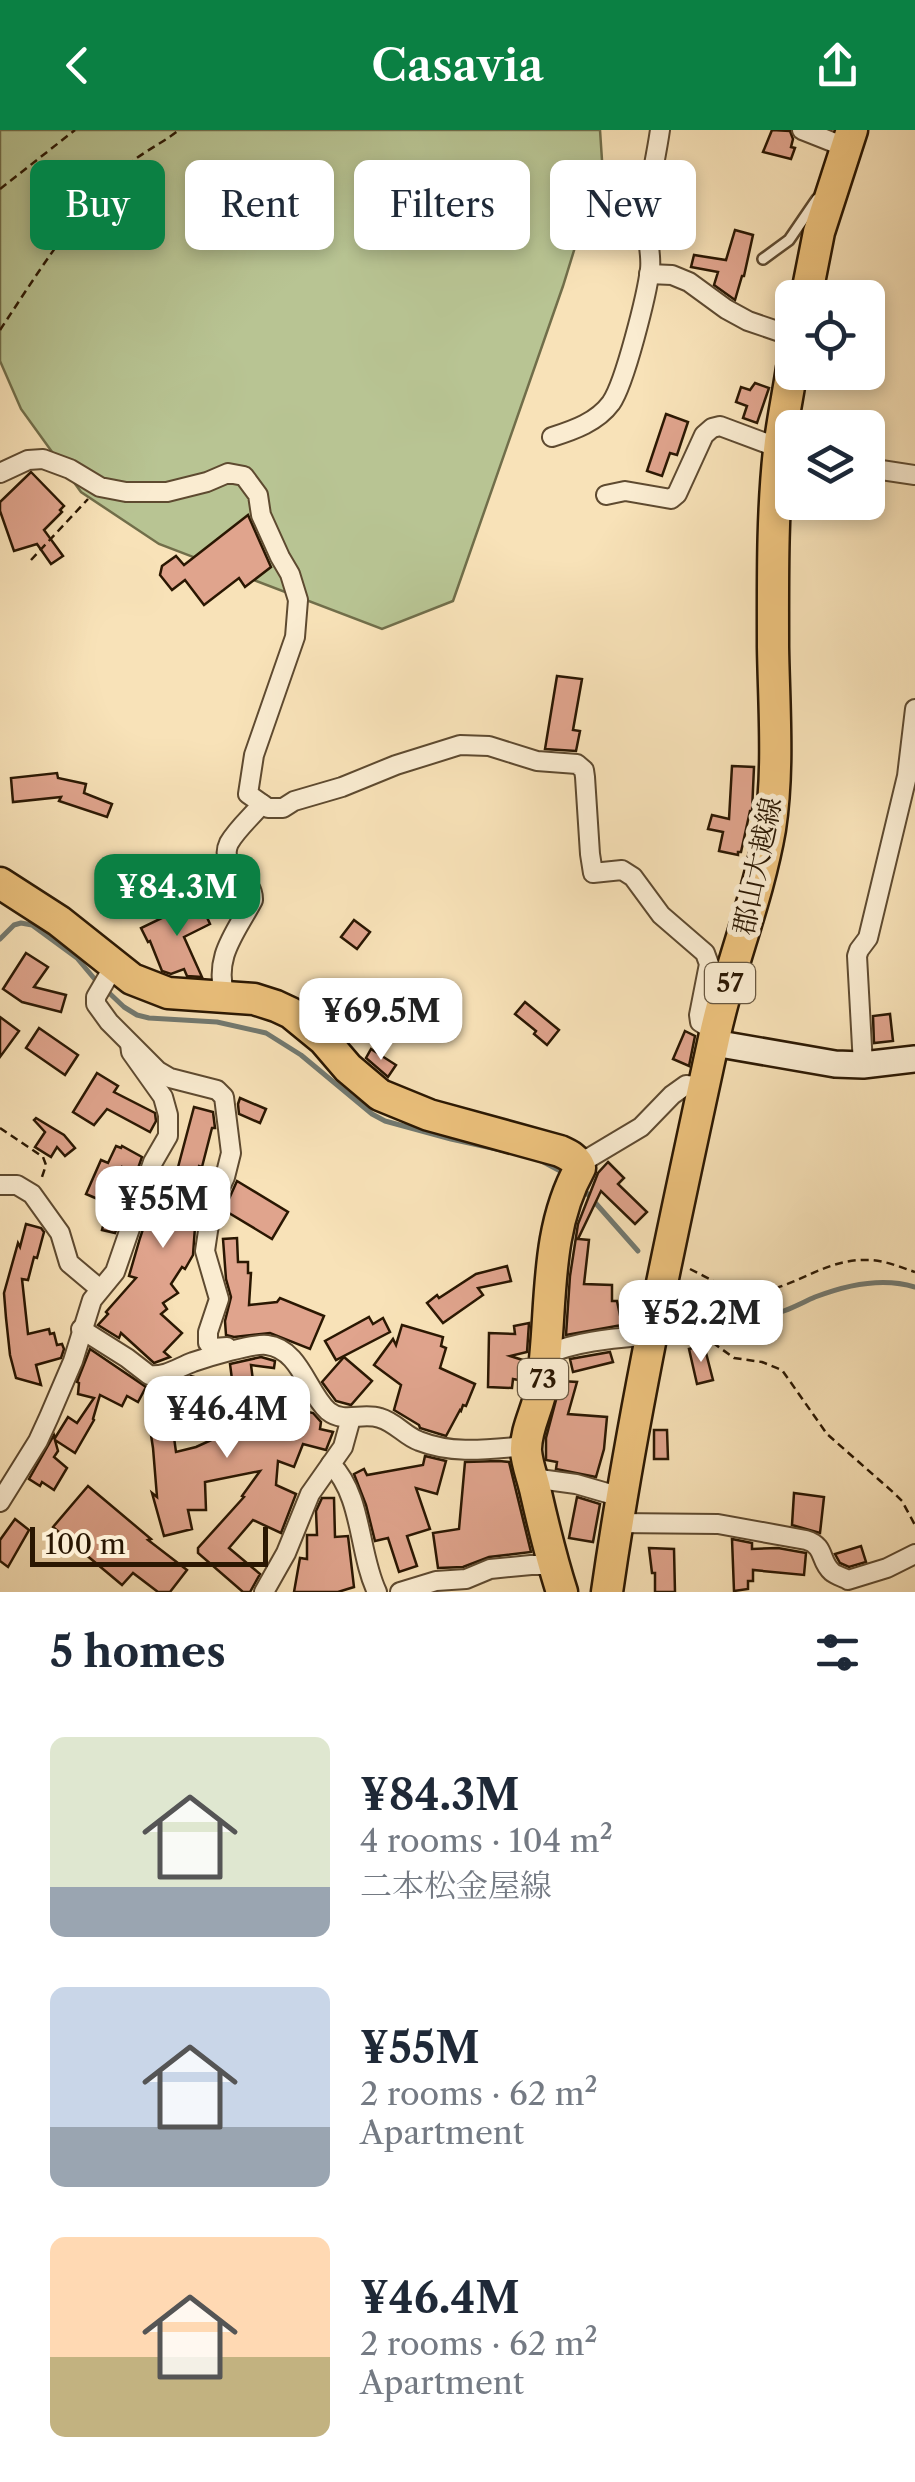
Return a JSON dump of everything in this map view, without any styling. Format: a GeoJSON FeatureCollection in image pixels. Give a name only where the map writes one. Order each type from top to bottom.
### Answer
{"type":"FeatureCollection","features":[{"type":"Feature","properties":{"kind":"main road"},"geometry":{"type":"LineString","coordinates":[[810,280],[819,232],[849,139]]}},
{"type":"Feature","properties":{"kind":"main road","name":"郡山大越線"},"geometry":{"type":"LineString","coordinates":[[607,1592],[648,1324],[715,1037],[770,829],[774,785],[773,560],[778,520]]}},
{"type":"Feature","properties":{"kind":"main road"},"geometry":{"type":"LineString","coordinates":[[0,883],[58,921],[132,979],[168,993],[254,1000],[292,1013],[380,1095],[429,1115],[560,1151],[578,1164]]}},
{"type":"Feature","properties":{"kind":"main road","name":"73"},"geometry":{"type":"LineString","coordinates":[[558,1579],[526,1446],[546,1354],[558,1224],[564,1199],[580,1168],[578,1164]]}},
{"type":"Feature","properties":{"kind":"street"},"geometry":{"type":"LineString","coordinates":[[655,160],[660,130]]}},
{"type":"Feature","properties":{"kind":"street"},"geometry":{"type":"LineString","coordinates":[[802,130],[849,139]]}},
{"type":"Feature","properties":{"kind":"street"},"geometry":{"type":"LineString","coordinates":[[552,437],[588,423],[612,401],[629,356],[648,274],[648,250]]}},
{"type":"Feature","properties":{"kind":"street"},"geometry":{"type":"LineString","coordinates":[[648,274],[688,282],[748,321],[775,330]]}},
{"type":"Feature","properties":{"kind":"street"},"geometry":{"type":"LineString","coordinates":[[606,495],[625,492],[671,498],[678,494],[704,435],[716,427],[775,447]]}},
{"type":"Feature","properties":{"kind":"street"},"geometry":{"type":"LineString","coordinates":[[0,472],[28,460],[43,459],[100,487],[126,492],[167,492],[228,474],[244,476],[258,495],[261,515],[290,574],[298,600],[295,638],[249,776],[248,794],[262,804],[283,808],[396,764],[460,745],[489,746],[537,761],[577,764],[584,770],[593,873],[622,870],[633,876],[661,915],[704,953],[709,964],[700,1022],[715,1037],[835,1064],[863,1066],[915,1060]]}},
{"type":"Feature","properties":{"kind":"street"},"geometry":{"type":"LineString","coordinates":[[885,471],[915,475]]}},
{"type":"Feature","properties":{"kind":"street"},"geometry":{"type":"LineString","coordinates":[[863,1066],[857,956],[868,938],[907,776],[915,709]]}},
{"type":"Feature","properties":{"kind":"street"},"geometry":{"type":"LineString","coordinates":[[225,997],[221,966],[254,892],[233,870],[227,852],[229,843],[262,804]]}},
{"type":"Feature","properties":{"kind":"street"},"geometry":{"type":"LineString","coordinates":[[114,966],[97,992],[96,1004],[109,1022],[158,1072],[218,1090],[224,1097],[231,1153],[213,1202],[205,1251],[219,1304],[208,1341],[214,1348],[229,1347],[236,1351]]}},
{"type":"Feature","properties":{"kind":"street"},"geometry":{"type":"LineString","coordinates":[[0,1502],[49,1418],[92,1300],[115,1272],[154,1162],[169,1132],[163,1098],[131,1052],[130,1044]]}},
{"type":"Feature","properties":{"kind":"street"},"geometry":{"type":"LineString","coordinates":[[578,1164],[641,1127],[686,1085],[703,1087]]}},
{"type":"Feature","properties":{"kind":"street"},"geometry":{"type":"LineString","coordinates":[[0,1185],[16,1185],[32,1194],[56,1226],[69,1263],[100,1288]]}},
{"type":"Feature","properties":{"kind":"street"},"geometry":{"type":"LineString","coordinates":[[546,1354],[648,1324]]}},
{"type":"Feature","properties":{"kind":"street"},"geometry":{"type":"LineString","coordinates":[[81,1329],[149,1376],[163,1376],[209,1357],[263,1344],[280,1349],[291,1358],[328,1410],[337,1416],[378,1417],[408,1436],[449,1450],[526,1446]]}},
{"type":"Feature","properties":{"kind":"street"},"geometry":{"type":"LineString","coordinates":[[264,1592],[286,1553],[310,1494],[347,1440],[352,1418]]}},
{"type":"Feature","properties":{"kind":"street"},"geometry":{"type":"LineString","coordinates":[[331,1464],[348,1487],[377,1592]]}},
{"type":"Feature","properties":{"kind":"street"},"geometry":{"type":"LineString","coordinates":[[532,1478],[576,1484],[619,1510],[806,1540],[819,1547],[830,1571],[848,1580],[888,1568],[915,1554]]}},
{"type":"Feature","properties":{"kind":"street"},"geometry":{"type":"LineString","coordinates":[[400,1592],[436,1581],[531,1565],[558,1579]]}},
{"type":"Feature","properties":{"kind":"lane"},"geometry":{"type":"LineString","coordinates":[[762,260],[789,240],[818,199],[831,194]]}},
{"type":"Feature","properties":{"kind":"path"},"geometry":{"type":"LineString","coordinates":[[0,188],[75,130]]}},
{"type":"Feature","properties":{"kind":"path"},"geometry":{"type":"LineString","coordinates":[[0,330],[98,194],[128,165],[180,130]]}},
{"type":"Feature","properties":{"kind":"path"},"geometry":{"type":"LineString","coordinates":[[31,560],[100,487]]}},
{"type":"Feature","properties":{"kind":"path"},"geometry":{"type":"LineString","coordinates":[[0,1128],[46,1162],[32,1194]]}},
{"type":"Feature","properties":{"kind":"path"},"geometry":{"type":"LineString","coordinates":[[688,1268],[737,1293],[768,1292],[826,1266],[856,1260],[878,1260],[915,1272]]}},
{"type":"Feature","properties":{"kind":"path"},"geometry":{"type":"LineString","coordinates":[[648,1324],[672,1318],[734,1358],[782,1370],[827,1434],[894,1493],[915,1524]]}},
{"type":"Feature","properties":{"kind":"green space"},"geometry":{"type":"Polygon","coordinates":[[[0,130],[600,130],[602,160],[550,160],[550,250],[574,250],[453,601],[382,629],[159,544],[81,492],[21,409],[0,361],[0,130]]]}},
{"type":"Feature","properties":{"kind":"building"},"geometry":{"type":"Polygon","coordinates":[[[772,130],[790,131],[791,147],[795,148],[791,159],[763,152],[772,130]]]}},
{"type":"Feature","properties":{"kind":"building"},"geometry":{"type":"Polygon","coordinates":[[[735,230],[753,235],[735,300],[714,285],[718,272],[691,267],[694,255],[726,260],[735,230]]]}},
{"type":"Feature","properties":{"kind":"building"},"geometry":{"type":"Polygon","coordinates":[[[755,383],[769,388],[757,423],[743,418],[747,406],[736,402],[741,387],[750,390],[755,383]]]}},
{"type":"Feature","properties":{"kind":"building"},"geometry":{"type":"Polygon","coordinates":[[[666,414],[688,422],[677,455],[670,453],[662,476],[647,471],[666,414]]]}},
{"type":"Feature","properties":{"kind":"building"},"geometry":{"type":"Polygon","coordinates":[[[31,472],[64,506],[44,530],[63,556],[51,564],[37,544],[14,551],[0,511],[0,502],[31,472]]]}},
{"type":"Feature","properties":{"kind":"building"},"geometry":{"type":"Polygon","coordinates":[[[248,515],[271,567],[245,587],[239,578],[204,605],[185,580],[172,590],[160,575],[162,566],[176,556],[184,565],[248,515]]]}},
{"type":"Feature","properties":{"kind":"building"},"geometry":{"type":"Polygon","coordinates":[[[557,676],[582,679],[573,730],[580,731],[576,751],[545,749],[557,676]]]}},
{"type":"Feature","properties":{"kind":"building"},"geometry":{"type":"Polygon","coordinates":[[[732,766],[754,767],[752,811],[738,855],[719,851],[723,832],[708,829],[712,815],[729,819],[732,766]]]}},
{"type":"Feature","properties":{"kind":"building"},"geometry":{"type":"Polygon","coordinates":[[[57,773],[58,778],[86,784],[84,793],[112,804],[107,817],[59,801],[61,797],[13,802],[11,778],[57,773]]]}},
{"type":"Feature","properties":{"kind":"building"},"geometry":{"type":"Polygon","coordinates":[[[199,900],[210,924],[184,937],[202,977],[187,976],[184,969],[171,974],[162,971],[141,928],[199,900]]]}},
{"type":"Feature","properties":{"kind":"building"},"geometry":{"type":"Polygon","coordinates":[[[354,920],[370,932],[357,949],[341,937],[354,920]]]}},
{"type":"Feature","properties":{"kind":"building"},"geometry":{"type":"Polygon","coordinates":[[[26,953],[48,967],[34,987],[66,995],[61,1012],[22,1002],[3,989],[26,953]]]}},
{"type":"Feature","properties":{"kind":"building"},"geometry":{"type":"Polygon","coordinates":[[[525,1002],[559,1030],[547,1045],[515,1014],[525,1002]]]}},
{"type":"Feature","properties":{"kind":"building"},"geometry":{"type":"Polygon","coordinates":[[[890,1014],[893,1041],[874,1043],[873,1016],[890,1014]]]}},
{"type":"Feature","properties":{"kind":"building"},"geometry":{"type":"Polygon","coordinates":[[[0,1017],[19,1031],[0,1057],[0,1017]]]}},
{"type":"Feature","properties":{"kind":"building"},"geometry":{"type":"Polygon","coordinates":[[[39,1028],[78,1055],[65,1075],[26,1048],[39,1028]]]}},
{"type":"Feature","properties":{"kind":"building"},"geometry":{"type":"Polygon","coordinates":[[[685,1031],[695,1036],[689,1066],[673,1059],[685,1031]]]}},
{"type":"Feature","properties":{"kind":"building"},"geometry":{"type":"Polygon","coordinates":[[[371,1049],[396,1065],[388,1077],[366,1058],[371,1049]]]}},
{"type":"Feature","properties":{"kind":"building"},"geometry":{"type":"Polygon","coordinates":[[[97,1073],[118,1086],[114,1092],[155,1113],[156,1121],[150,1132],[107,1109],[94,1125],[73,1112],[97,1073]]]}},
{"type":"Feature","properties":{"kind":"building"},"geometry":{"type":"Polygon","coordinates":[[[240,1098],[266,1109],[260,1123],[239,1114],[240,1098]]]}},
{"type":"Feature","properties":{"kind":"building"},"geometry":{"type":"Polygon","coordinates":[[[194,1107],[213,1112],[215,1128],[192,1188],[204,1192],[193,1255],[171,1284],[178,1293],[163,1303],[167,1309],[161,1314],[182,1333],[164,1352],[170,1357],[154,1363],[121,1333],[119,1338],[98,1325],[136,1278],[129,1276],[147,1217],[151,1219],[170,1169],[177,1171],[194,1107]]]}},
{"type":"Feature","properties":{"kind":"building"},"geometry":{"type":"Polygon","coordinates":[[[36,1118],[64,1135],[75,1148],[65,1156],[57,1147],[51,1157],[35,1147],[45,1132],[36,1118]]]}},
{"type":"Feature","properties":{"kind":"building"},"geometry":{"type":"Polygon","coordinates":[[[116,1146],[142,1157],[136,1174],[122,1167],[107,1203],[86,1194],[101,1160],[108,1163],[116,1146]]]}},
{"type":"Feature","properties":{"kind":"building"},"geometry":{"type":"Polygon","coordinates":[[[608,1162],[624,1178],[618,1184],[647,1212],[635,1224],[601,1191],[578,1239],[589,1240],[584,1284],[612,1285],[612,1301],[617,1301],[622,1325],[566,1335],[578,1224],[598,1173],[608,1162]]]}},
{"type":"Feature","properties":{"kind":"building"},"geometry":{"type":"Polygon","coordinates":[[[237,1181],[288,1212],[272,1239],[224,1210],[237,1181]]]}},
{"type":"Feature","properties":{"kind":"building"},"geometry":{"type":"Polygon","coordinates":[[[110,1197],[126,1203],[115,1233],[102,1230],[110,1197]]]}},
{"type":"Feature","properties":{"kind":"building"},"geometry":{"type":"Polygon","coordinates":[[[26,1224],[44,1232],[28,1280],[22,1279],[28,1334],[49,1329],[57,1345],[62,1344],[64,1349],[61,1358],[36,1365],[41,1385],[16,1378],[6,1318],[4,1293],[26,1224]]]}},
{"type":"Feature","properties":{"kind":"building"},"geometry":{"type":"Polygon","coordinates":[[[237,1238],[238,1262],[248,1262],[251,1273],[249,1305],[277,1302],[280,1298],[324,1316],[310,1349],[270,1333],[226,1335],[231,1297],[223,1239],[237,1238]]]}},
{"type":"Feature","properties":{"kind":"building"},"geometry":{"type":"Polygon","coordinates":[[[507,1266],[511,1281],[478,1288],[483,1295],[443,1323],[427,1303],[476,1274],[507,1266]]]}},
{"type":"Feature","properties":{"kind":"building"},"geometry":{"type":"Polygon","coordinates":[[[369,1317],[373,1324],[383,1318],[390,1332],[336,1360],[325,1341],[369,1317]]]}},
{"type":"Feature","properties":{"kind":"building"},"geometry":{"type":"Polygon","coordinates":[[[529,1323],[527,1352],[510,1356],[526,1361],[524,1381],[513,1379],[512,1388],[488,1387],[489,1333],[515,1334],[514,1326],[529,1323]]]}},
{"type":"Feature","properties":{"kind":"building"},"geometry":{"type":"Polygon","coordinates":[[[402,1325],[443,1337],[441,1346],[446,1348],[440,1368],[475,1384],[446,1436],[420,1428],[394,1410],[401,1385],[374,1365],[393,1339],[396,1345],[402,1325]]]}},
{"type":"Feature","properties":{"kind":"building"},"geometry":{"type":"Polygon","coordinates":[[[704,1345],[713,1380],[697,1384],[689,1349],[704,1345]]]}},
{"type":"Feature","properties":{"kind":"building"},"geometry":{"type":"Polygon","coordinates":[[[90,1349],[146,1387],[138,1402],[127,1396],[122,1406],[100,1395],[94,1420],[75,1453],[55,1440],[58,1451],[54,1457],[67,1468],[54,1490],[42,1482],[40,1486],[29,1479],[54,1435],[55,1438],[68,1417],[77,1423],[94,1398],[78,1394],[77,1382],[90,1349]]]}},
{"type":"Feature","properties":{"kind":"building"},"geometry":{"type":"Polygon","coordinates":[[[610,1352],[613,1362],[573,1372],[570,1359],[610,1352]]]}},
{"type":"Feature","properties":{"kind":"building"},"geometry":{"type":"Polygon","coordinates":[[[261,1357],[275,1361],[274,1368],[251,1365],[256,1404],[313,1413],[321,1422],[320,1429],[333,1432],[326,1450],[303,1444],[294,1467],[278,1461],[276,1485],[296,1494],[281,1533],[253,1520],[229,1548],[260,1574],[250,1592],[243,1592],[198,1553],[198,1548],[244,1497],[260,1471],[205,1482],[206,1510],[188,1510],[192,1529],[164,1536],[152,1493],[157,1497],[147,1409],[172,1395],[197,1409],[200,1405],[185,1391],[191,1376],[205,1380],[201,1393],[234,1395],[230,1364],[261,1357]],[[171,1416],[176,1452],[229,1432],[171,1416]]]}},
{"type":"Feature","properties":{"kind":"building"},"geometry":{"type":"Polygon","coordinates":[[[344,1357],[372,1381],[351,1405],[336,1401],[322,1382],[344,1357]]]}},
{"type":"Feature","properties":{"kind":"building"},"geometry":{"type":"Polygon","coordinates":[[[561,1381],[577,1382],[568,1414],[607,1417],[596,1477],[556,1469],[557,1462],[546,1460],[546,1438],[561,1381]]]}},
{"type":"Feature","properties":{"kind":"building"},"geometry":{"type":"Polygon","coordinates":[[[654,1430],[667,1430],[668,1459],[654,1459],[654,1430]]]}},
{"type":"Feature","properties":{"kind":"building"},"geometry":{"type":"Polygon","coordinates":[[[425,1456],[446,1461],[437,1494],[416,1488],[430,1529],[407,1536],[417,1566],[399,1572],[388,1538],[375,1541],[354,1474],[364,1469],[367,1475],[423,1465],[425,1456]]]}},
{"type":"Feature","properties":{"kind":"building"},"geometry":{"type":"Polygon","coordinates":[[[465,1462],[509,1462],[531,1552],[489,1557],[463,1567],[438,1568],[433,1533],[459,1529],[465,1462]]]}},
{"type":"Feature","properties":{"kind":"building"},"geometry":{"type":"Polygon","coordinates":[[[88,1486],[187,1570],[170,1592],[158,1592],[133,1573],[122,1585],[53,1527],[88,1486]]]}},
{"type":"Feature","properties":{"kind":"building"},"geometry":{"type":"Polygon","coordinates":[[[794,1493],[824,1497],[820,1533],[792,1525],[794,1493]]]}},
{"type":"Feature","properties":{"kind":"building"},"geometry":{"type":"Polygon","coordinates":[[[577,1497],[600,1504],[593,1542],[569,1538],[577,1497]]]}},
{"type":"Feature","properties":{"kind":"building"},"geometry":{"type":"Polygon","coordinates":[[[322,1498],[334,1498],[335,1537],[348,1536],[354,1587],[338,1592],[294,1592],[300,1558],[307,1559],[307,1535],[317,1535],[316,1511],[322,1498]]]}},
{"type":"Feature","properties":{"kind":"building"},"geometry":{"type":"Polygon","coordinates":[[[15,1519],[29,1530],[8,1567],[0,1561],[0,1540],[15,1519]]]}},
{"type":"Feature","properties":{"kind":"building"},"geometry":{"type":"Polygon","coordinates":[[[732,1539],[752,1543],[752,1549],[806,1553],[804,1575],[753,1570],[748,1589],[734,1591],[732,1539]]]}},
{"type":"Feature","properties":{"kind":"building"},"geometry":{"type":"Polygon","coordinates":[[[861,1546],[866,1562],[849,1567],[840,1563],[835,1554],[861,1546]]]}},
{"type":"Feature","properties":{"kind":"building"},"geometry":{"type":"Polygon","coordinates":[[[649,1548],[674,1549],[675,1592],[655,1592],[649,1548]]]}},
{"type":"Feature","properties":{"kind":"waterway"},"geometry":{"type":"LineString","coordinates":[[0,939],[14,925],[32,925],[77,958],[98,983]]}},
{"type":"Feature","properties":{"kind":"waterway"},"geometry":{"type":"LineString","coordinates":[[106,990],[137,1015],[217,1022],[266,1033],[301,1055],[385,1121],[510,1152]]}},
{"type":"Feature","properties":{"kind":"waterway"},"geometry":{"type":"LineString","coordinates":[[536,1158],[564,1173]]}},
{"type":"Feature","properties":{"kind":"waterway"},"geometry":{"type":"LineString","coordinates":[[584,1190],[638,1251]]}},
{"type":"Feature","properties":{"kind":"waterway"},"geometry":{"type":"LineString","coordinates":[[674,1289],[718,1307],[764,1316],[852,1286],[890,1283],[915,1287]]}}]}
